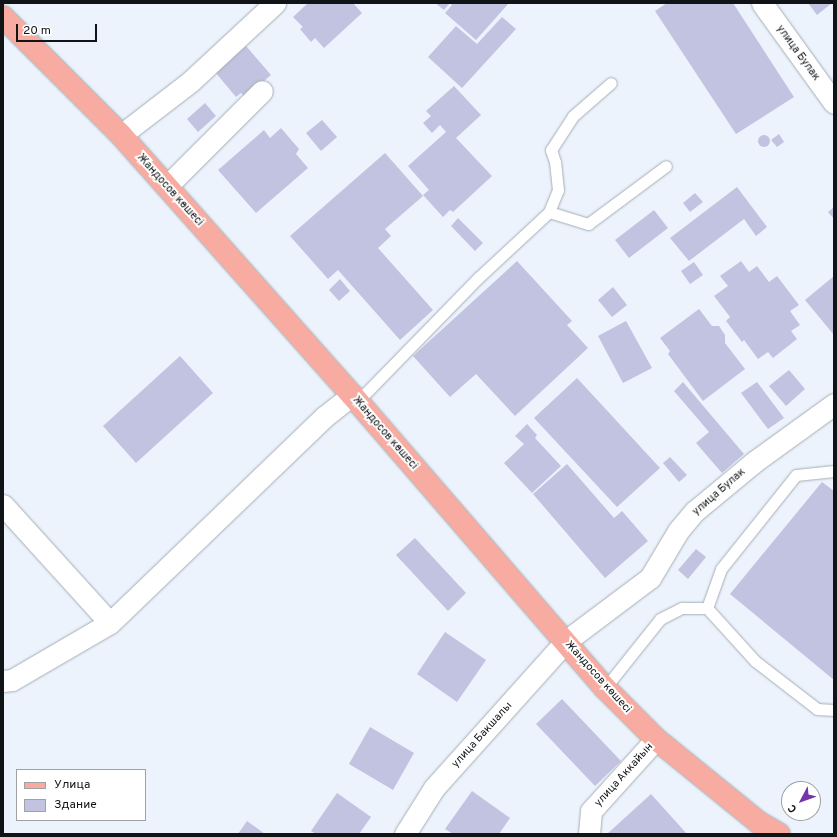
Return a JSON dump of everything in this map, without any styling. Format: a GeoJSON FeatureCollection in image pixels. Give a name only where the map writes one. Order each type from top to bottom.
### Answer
{"type":"FeatureCollection","features":[{"type":"Feature","properties":{"kind":"main road","name":"Жандосов көшесі"},"geometry":{"type":"LineString","coordinates":[[3,17],[121,135],[167,186],[355,398],[605,688],[656,739],[758,822],[779,834]]}},
{"type":"Feature","properties":{"kind":"street"},"geometry":{"type":"LineString","coordinates":[[121,135],[190,81],[275,3]]}},
{"type":"Feature","properties":{"kind":"street","name":"улица Булак"},"geometry":{"type":"LineString","coordinates":[[762,3],[834,103]]}},
{"type":"Feature","properties":{"kind":"street"},"geometry":{"type":"LineString","coordinates":[[167,186],[262,91]]}},
{"type":"Feature","properties":{"kind":"street"},"geometry":{"type":"LineString","coordinates":[[3,681],[12,680],[110,623],[324,417],[355,398]]}},
{"type":"Feature","properties":{"kind":"street","name":"улица Булак"},"geometry":{"type":"LineString","coordinates":[[566,641],[650,578],[678,531],[695,511],[754,462],[834,404]]}},
{"type":"Feature","properties":{"kind":"street"},"geometry":{"type":"LineString","coordinates":[[3,505],[110,623]]}},
{"type":"Feature","properties":{"kind":"street","name":"улица Бакшалы"},"geometry":{"type":"LineString","coordinates":[[405,834],[434,788],[566,641]]}},
{"type":"Feature","properties":{"kind":"street","name":"улица Аккайын"},"geometry":{"type":"LineString","coordinates":[[589,834],[591,811],[656,739]]}},
{"type":"Feature","properties":{"kind":"lane"},"geometry":{"type":"LineString","coordinates":[[355,398],[548,212],[558,190],[555,162],[550,150],[572,116],[611,83]]}},
{"type":"Feature","properties":{"kind":"lane"},"geometry":{"type":"LineString","coordinates":[[548,212],[588,224],[666,166]]}},
{"type":"Feature","properties":{"kind":"lane"},"geometry":{"type":"LineString","coordinates":[[707,608],[721,569],[796,475],[834,471]]}},
{"type":"Feature","properties":{"kind":"lane"},"geometry":{"type":"LineString","coordinates":[[605,688],[660,619],[682,608],[707,608],[755,661],[817,709],[834,710]]}},
{"type":"Feature","properties":{"kind":"building"},"geometry":{"type":"Polygon","coordinates":[[[308,3],[353,3],[362,13],[324,48],[315,38],[311,42],[300,29],[303,27],[293,17],[308,3]]]}},
{"type":"Feature","properties":{"kind":"building"},"geometry":{"type":"Polygon","coordinates":[[[435,3],[450,3],[444,10],[435,3]]]}},
{"type":"Feature","properties":{"kind":"building"},"geometry":{"type":"Polygon","coordinates":[[[450,3],[509,3],[476,40],[445,13],[452,5],[450,3]]]}},
{"type":"Feature","properties":{"kind":"building"},"geometry":{"type":"Polygon","coordinates":[[[667,3],[733,3],[794,97],[736,134],[655,11],[667,3]]]}},
{"type":"Feature","properties":{"kind":"building"},"geometry":{"type":"Polygon","coordinates":[[[808,3],[832,3],[817,15],[808,3]]]}},
{"type":"Feature","properties":{"kind":"building"},"geometry":{"type":"Polygon","coordinates":[[[502,17],[516,29],[462,88],[428,57],[456,26],[477,44],[502,17]]]}},
{"type":"Feature","properties":{"kind":"building"},"geometry":{"type":"Polygon","coordinates":[[[246,46],[271,75],[245,97],[241,93],[236,97],[215,72],[246,46]]]}},
{"type":"Feature","properties":{"kind":"building"},"geometry":{"type":"Polygon","coordinates":[[[454,86],[481,115],[456,138],[492,176],[453,212],[450,210],[443,217],[423,195],[429,190],[408,166],[446,132],[440,125],[432,133],[423,123],[431,116],[426,111],[454,86]]]}},
{"type":"Feature","properties":{"kind":"building"},"geometry":{"type":"Polygon","coordinates":[[[205,103],[216,116],[198,132],[187,119],[205,103]]]}},
{"type":"Feature","properties":{"kind":"building"},"geometry":{"type":"Polygon","coordinates":[[[322,120],[337,137],[321,151],[306,133],[322,120]]]}},
{"type":"Feature","properties":{"kind":"building"},"geometry":{"type":"Polygon","coordinates":[[[281,128],[299,149],[296,154],[308,168],[256,213],[218,170],[264,130],[270,138],[281,128]]]}},
{"type":"Feature","properties":{"kind":"building"},"geometry":{"type":"Polygon","coordinates":[[[779,134],[784,142],[777,147],[771,140],[779,134]]]}},
{"type":"Feature","properties":{"kind":"building"},"geometry":{"type":"Polygon","coordinates":[[[764,135],[768,137],[770,141],[768,145],[764,147],[760,145],[758,141],[760,137],[764,135]]]}},
{"type":"Feature","properties":{"kind":"building"},"geometry":{"type":"Polygon","coordinates":[[[385,153],[423,196],[385,229],[391,236],[378,248],[433,310],[400,340],[338,270],[328,279],[290,236],[385,153]]]}},
{"type":"Feature","properties":{"kind":"building"},"geometry":{"type":"Polygon","coordinates":[[[737,187],[767,227],[756,236],[744,219],[689,261],[670,238],[737,187]]]}},
{"type":"Feature","properties":{"kind":"building"},"geometry":{"type":"Polygon","coordinates":[[[695,193],[703,202],[690,212],[683,203],[695,193]]]}},
{"type":"Feature","properties":{"kind":"building"},"geometry":{"type":"Polygon","coordinates":[[[834,207],[834,219],[828,212],[834,207]]]}},
{"type":"Feature","properties":{"kind":"building"},"geometry":{"type":"Polygon","coordinates":[[[654,210],[668,228],[629,258],[615,240],[654,210]]]}},
{"type":"Feature","properties":{"kind":"building"},"geometry":{"type":"Polygon","coordinates":[[[458,218],[483,243],[475,251],[451,226],[458,218]]]}},
{"type":"Feature","properties":{"kind":"building"},"geometry":{"type":"Polygon","coordinates":[[[517,261],[572,321],[567,325],[588,348],[515,416],[476,374],[450,397],[413,356],[517,261]]]}},
{"type":"Feature","properties":{"kind":"building"},"geometry":{"type":"Polygon","coordinates":[[[741,261],[749,272],[757,266],[769,282],[777,276],[799,305],[790,311],[800,325],[791,331],[797,339],[773,358],[768,352],[758,359],[744,340],[742,342],[726,321],[730,317],[714,296],[728,286],[720,276],[741,261]]]}},
{"type":"Feature","properties":{"kind":"building"},"geometry":{"type":"Polygon","coordinates":[[[694,262],[703,275],[690,284],[681,271],[694,262]]]}},
{"type":"Feature","properties":{"kind":"building"},"geometry":{"type":"Polygon","coordinates":[[[834,276],[834,335],[805,300],[834,276]]]}},
{"type":"Feature","properties":{"kind":"building"},"geometry":{"type":"Polygon","coordinates":[[[340,279],[350,291],[339,301],[329,290],[340,279]]]}},
{"type":"Feature","properties":{"kind":"building"},"geometry":{"type":"Polygon","coordinates":[[[613,287],[627,305],[612,317],[598,300],[613,287]]]}},
{"type":"Feature","properties":{"kind":"building"},"geometry":{"type":"Polygon","coordinates":[[[699,309],[712,326],[719,326],[725,335],[725,343],[745,369],[703,401],[668,354],[670,351],[660,338],[699,309]]]}},
{"type":"Feature","properties":{"kind":"building"},"geometry":{"type":"Polygon","coordinates":[[[626,321],[652,368],[623,383],[598,336],[626,321]]]}},
{"type":"Feature","properties":{"kind":"building"},"geometry":{"type":"Polygon","coordinates":[[[180,356],[213,393],[136,463],[103,426],[180,356]]]}},
{"type":"Feature","properties":{"kind":"building"},"geometry":{"type":"Polygon","coordinates":[[[789,370],[805,389],[786,406],[769,386],[789,370]]]}},
{"type":"Feature","properties":{"kind":"building"},"geometry":{"type":"Polygon","coordinates":[[[577,378],[660,468],[617,507],[534,418],[577,378]]]}},
{"type":"Feature","properties":{"kind":"building"},"geometry":{"type":"Polygon","coordinates":[[[683,382],[744,454],[722,473],[696,443],[709,432],[674,391],[683,382]]]}},
{"type":"Feature","properties":{"kind":"building"},"geometry":{"type":"Polygon","coordinates":[[[757,382],[784,418],[768,429],[741,393],[757,382]]]}},
{"type":"Feature","properties":{"kind":"building"},"geometry":{"type":"Polygon","coordinates":[[[527,424],[537,435],[535,438],[561,466],[532,493],[504,463],[524,444],[515,436],[527,424]]]}},
{"type":"Feature","properties":{"kind":"building"},"geometry":{"type":"Polygon","coordinates":[[[670,457],[687,475],[679,482],[663,463],[670,457]]]}},
{"type":"Feature","properties":{"kind":"building"},"geometry":{"type":"Polygon","coordinates":[[[567,464],[614,518],[622,511],[648,541],[605,578],[533,494],[567,464]]]}},
{"type":"Feature","properties":{"kind":"building"},"geometry":{"type":"Polygon","coordinates":[[[822,482],[834,491],[834,680],[730,594],[822,482]]]}},
{"type":"Feature","properties":{"kind":"building"},"geometry":{"type":"Polygon","coordinates":[[[415,538],[466,593],[448,611],[396,555],[415,538]]]}},
{"type":"Feature","properties":{"kind":"building"},"geometry":{"type":"Polygon","coordinates":[[[696,549],[706,557],[688,579],[678,570],[696,549]]]}},
{"type":"Feature","properties":{"kind":"building"},"geometry":{"type":"Polygon","coordinates":[[[445,632],[486,660],[457,702],[417,674],[445,632]]]}},
{"type":"Feature","properties":{"kind":"building"},"geometry":{"type":"Polygon","coordinates":[[[562,699],[621,761],[595,786],[536,724],[562,699]]]}},
{"type":"Feature","properties":{"kind":"building"},"geometry":{"type":"Polygon","coordinates":[[[370,727],[414,753],[393,790],[349,764],[370,727]]]}},
{"type":"Feature","properties":{"kind":"building"},"geometry":{"type":"Polygon","coordinates":[[[472,791],[510,818],[499,834],[453,834],[445,829],[472,791]]]}},
{"type":"Feature","properties":{"kind":"building"},"geometry":{"type":"Polygon","coordinates":[[[337,793],[371,817],[359,834],[316,834],[311,831],[337,793]]]}},
{"type":"Feature","properties":{"kind":"building"},"geometry":{"type":"Polygon","coordinates":[[[651,794],[687,834],[607,834],[651,794]]]}},
{"type":"Feature","properties":{"kind":"building"},"geometry":{"type":"Polygon","coordinates":[[[247,821],[265,834],[238,834],[247,821]]]}}]}
